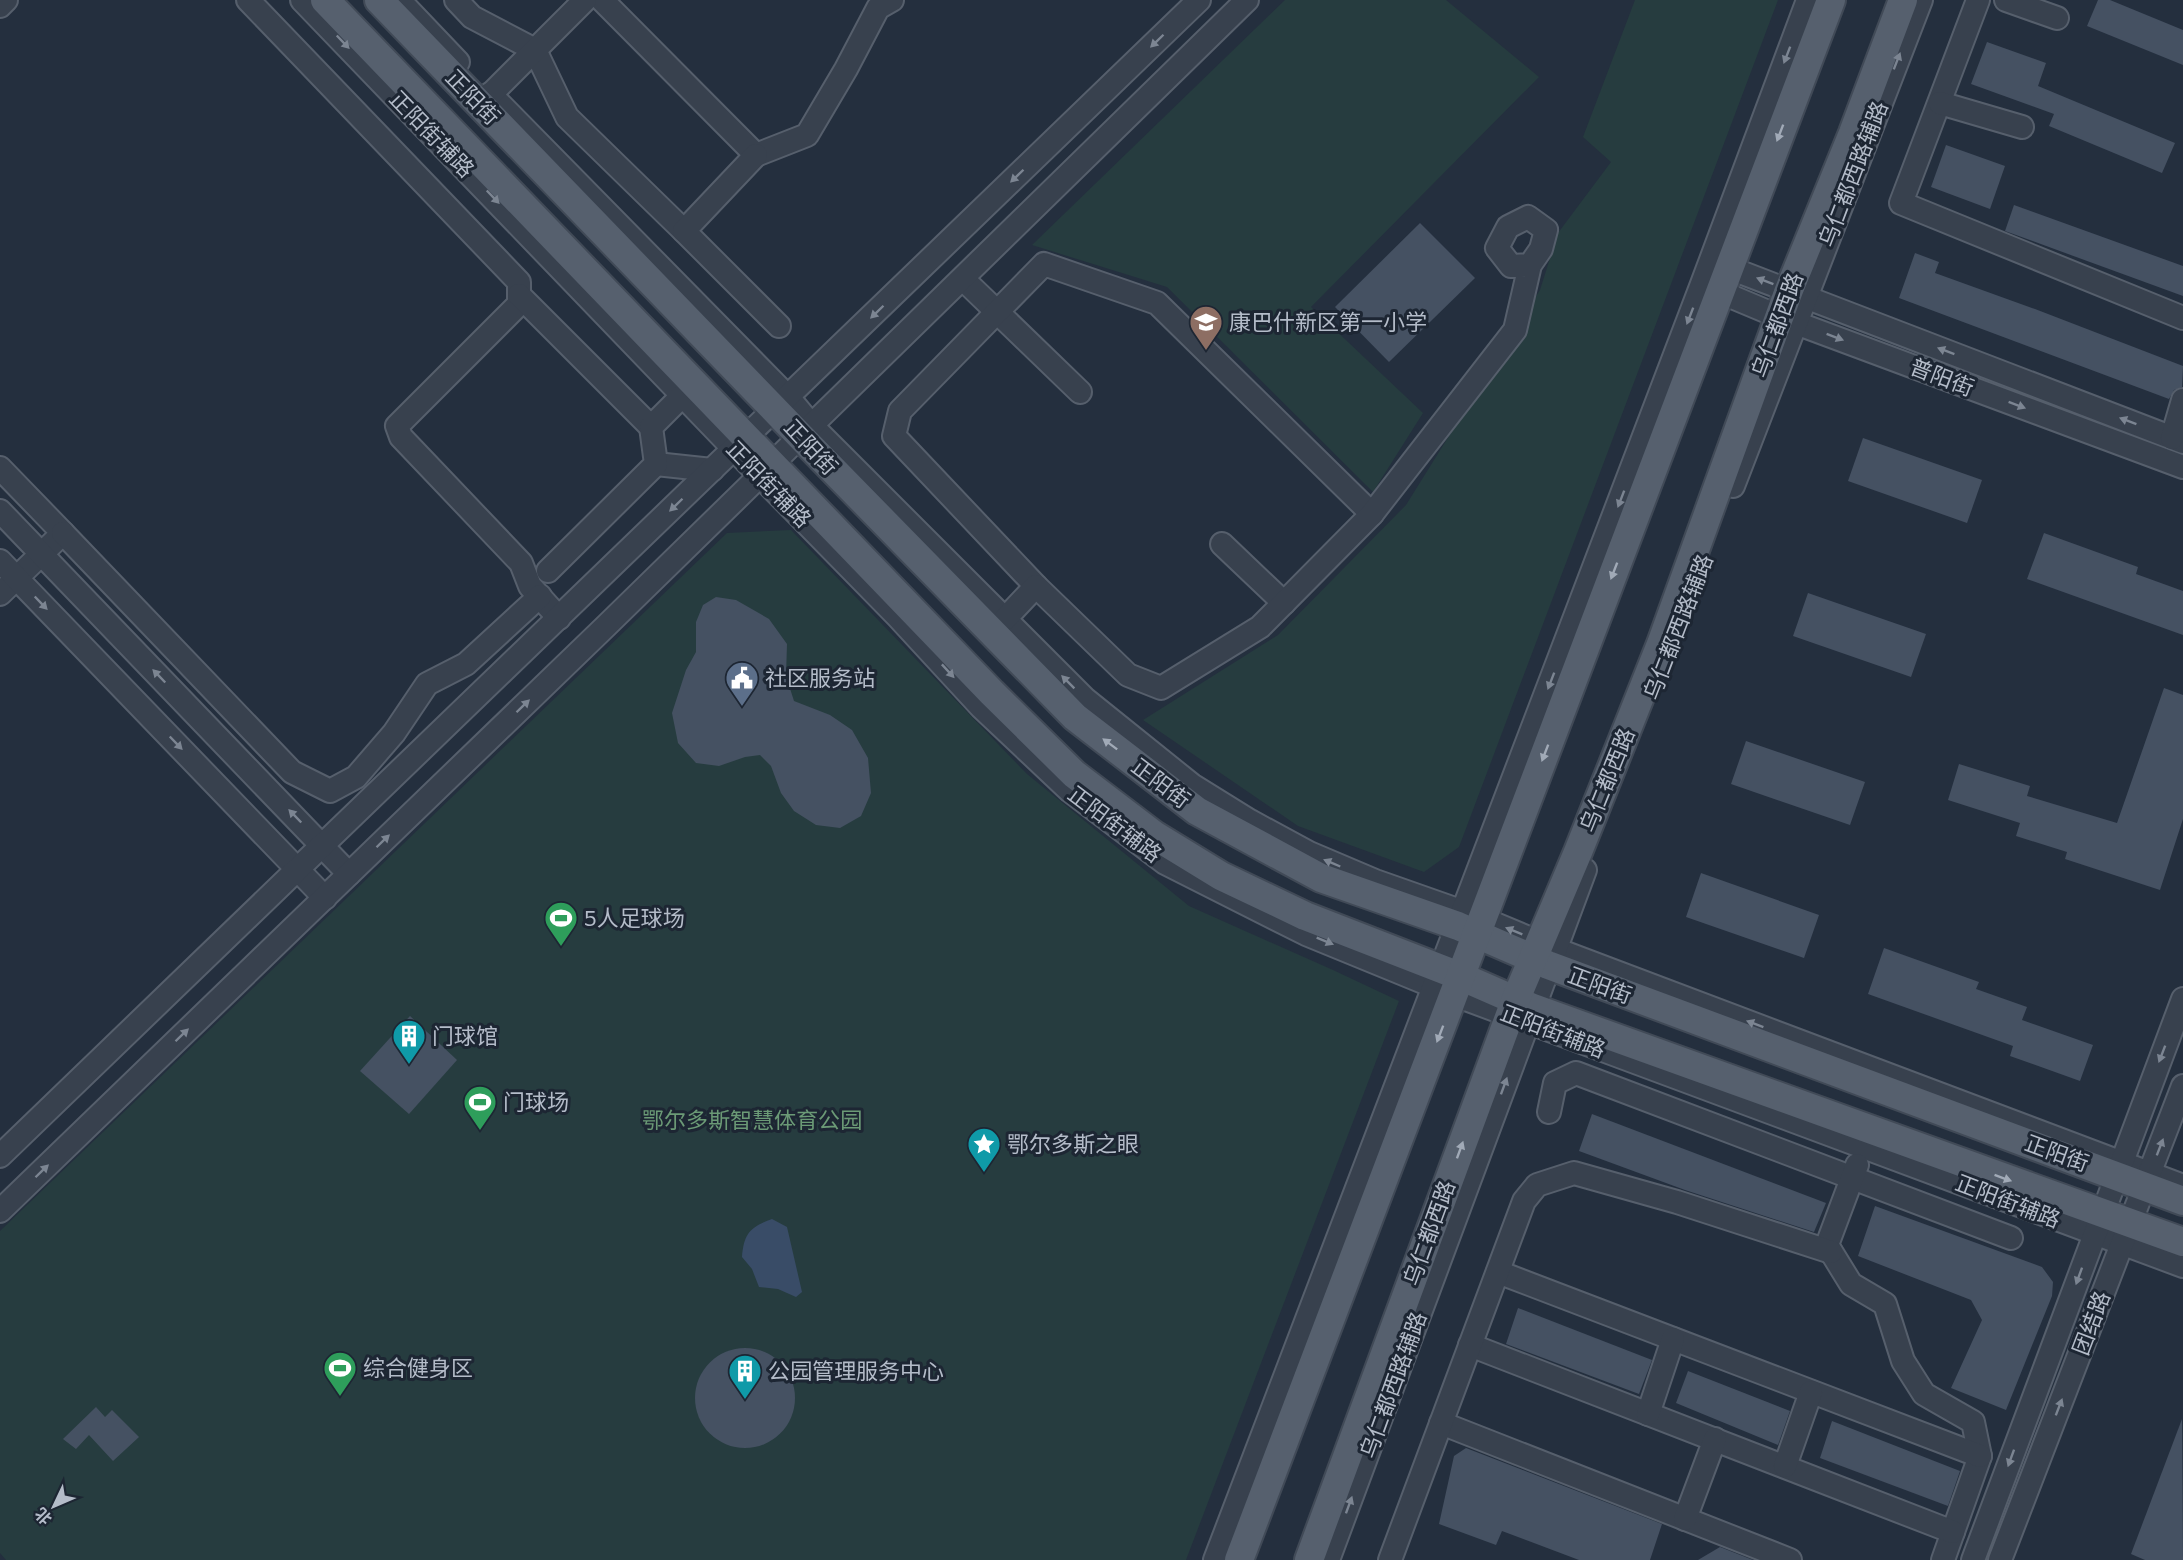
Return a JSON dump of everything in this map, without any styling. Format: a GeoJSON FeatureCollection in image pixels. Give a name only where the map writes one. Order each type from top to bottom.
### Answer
{"type":"FeatureCollection","features":[{"type":"Feature","properties":{"kind":"main road"},"geometry":{"type":"LineString","coordinates":[[325,0],[766,471],[1074,774],[1154,835],[1221,876],[1449,982],[1521,1012],[2098,1224],[2126,1233],[2183,1242]]}},
{"type":"Feature","properties":{"kind":"main road","name":"正阳街"},"geometry":{"type":"LineString","coordinates":[[379,0],[782,403],[1075,717],[1197,811],[1321,878],[1470,923],[1544,954],[2148,1180],[2183,1201]]}},
{"type":"Feature","properties":{"kind":"main road"},"geometry":{"type":"LineString","coordinates":[[1239,1560],[1470,923],[1715,276],[1831,0]]}},
{"type":"Feature","properties":{"kind":"main road","name":"乌仁都西路"},"geometry":{"type":"LineString","coordinates":[[1309,1560],[1788,320],[1853,133],[1903,0]]}},
{"type":"Feature","properties":{"kind":"street"},"geometry":{"type":"LineString","coordinates":[[0,6],[6,0]]}},
{"type":"Feature","properties":{"kind":"street"},"geometry":{"type":"LineString","coordinates":[[248,0],[519,282],[519,304],[397,426],[401,437],[521,563],[530,586],[559,618]]}},
{"type":"Feature","properties":{"kind":"street","name":"正阳街辅路"},"geometry":{"type":"LineString","coordinates":[[302,0],[683,395],[741,443]]}},
{"type":"Feature","properties":{"kind":"street"},"geometry":{"type":"LineString","coordinates":[[399,0],[782,403]]}},
{"type":"Feature","properties":{"kind":"street"},"geometry":{"type":"LineString","coordinates":[[456,0],[472,17],[536,50],[567,117],[779,326]]}},
{"type":"Feature","properties":{"kind":"street"},"geometry":{"type":"LineString","coordinates":[[490,95],[585,0]]}},
{"type":"Feature","properties":{"kind":"street"},"geometry":{"type":"LineString","coordinates":[[602,0],[756,155]]}},
{"type":"Feature","properties":{"kind":"street"},"geometry":{"type":"LineString","coordinates":[[684,231],[756,155],[807,135],[846,69],[878,8],[892,0]]}},
{"type":"Feature","properties":{"kind":"street"},"geometry":{"type":"LineString","coordinates":[[0,1156],[1199,0]]}},
{"type":"Feature","properties":{"kind":"street"},"geometry":{"type":"LineString","coordinates":[[0,1211],[766,471],[1247,0]]}},
{"type":"Feature","properties":{"kind":"street"},"geometry":{"type":"LineString","coordinates":[[1715,276],[1808,0]]}},
{"type":"Feature","properties":{"kind":"street","name":"乌仁都西路辅路"},"geometry":{"type":"LineString","coordinates":[[1797,293],[1921,0]]}},
{"type":"Feature","properties":{"kind":"street"},"geometry":{"type":"LineString","coordinates":[[1978,0],[1901,203],[2183,318]]}},
{"type":"Feature","properties":{"kind":"street"},"geometry":{"type":"LineString","coordinates":[[2006,0],[2057,18]]}},
{"type":"Feature","properties":{"kind":"street"},"geometry":{"type":"LineString","coordinates":[[1940,103],[2022,128]]}},
{"type":"Feature","properties":{"kind":"street"},"geometry":{"type":"LineString","coordinates":[[1372,514],[1157,303],[1044,264],[900,411],[894,436],[1036,585],[1128,675],[1161,688],[1260,627],[1372,514],[1515,330],[1530,265]]}},
{"type":"Feature","properties":{"kind":"street","name":"普阳街"},"geometry":{"type":"LineString","coordinates":[[1715,276],[1797,293],[2177,440]]}},
{"type":"Feature","properties":{"kind":"street","name":"普阳街"},"geometry":{"type":"LineString","coordinates":[[1715,276],[1788,320],[2183,467]]}},
{"type":"Feature","properties":{"kind":"street"},"geometry":{"type":"LineString","coordinates":[[963,279],[1080,392]]}},
{"type":"Feature","properties":{"kind":"street"},"geometry":{"type":"LineString","coordinates":[[519,295],[651,427],[656,464]]}},
{"type":"Feature","properties":{"kind":"street"},"geometry":{"type":"LineString","coordinates":[[651,427],[683,395]]}},
{"type":"Feature","properties":{"kind":"street"},"geometry":{"type":"LineString","coordinates":[[2177,440],[2183,400]]}},
{"type":"Feature","properties":{"kind":"street"},"geometry":{"type":"LineString","coordinates":[[806,431],[1005,619],[1085,699],[1192,785],[1250,821],[1309,853],[1470,923]]}},
{"type":"Feature","properties":{"kind":"street"},"geometry":{"type":"LineString","coordinates":[[656,464],[712,470]]}},
{"type":"Feature","properties":{"kind":"street"},"geometry":{"type":"LineString","coordinates":[[548,571],[656,464]]}},
{"type":"Feature","properties":{"kind":"street"},"geometry":{"type":"LineString","coordinates":[[0,468],[292,772],[330,791],[356,777],[394,733],[427,684],[466,664],[540,596]]}},
{"type":"Feature","properties":{"kind":"street"},"geometry":{"type":"LineString","coordinates":[[0,511],[350,874]]}},
{"type":"Feature","properties":{"kind":"street"},"geometry":{"type":"LineString","coordinates":[[0,594],[63,533]]}},
{"type":"Feature","properties":{"kind":"street"},"geometry":{"type":"LineString","coordinates":[[1222,544],[1284,603]]}},
{"type":"Feature","properties":{"kind":"street"},"geometry":{"type":"LineString","coordinates":[[0,561],[325,898]]}},
{"type":"Feature","properties":{"kind":"street"},"geometry":{"type":"LineString","coordinates":[[1005,619],[1036,585]]}},
{"type":"Feature","properties":{"kind":"street"},"geometry":{"type":"LineString","coordinates":[[1215,1560],[1449,982]]}},
{"type":"Feature","properties":{"kind":"street"},"geometry":{"type":"LineString","coordinates":[[1973,1560],[2183,999]]}},
{"type":"Feature","properties":{"kind":"street","name":"正阳街辅路"},"geometry":{"type":"LineString","coordinates":[[1521,1012],[1864,1147],[2098,1224]]}},
{"type":"Feature","properties":{"kind":"street","name":"乌仁都西路辅路"},"geometry":{"type":"LineString","coordinates":[[1328,1560],[1521,1012]]}},
{"type":"Feature","properties":{"kind":"street"},"geometry":{"type":"LineString","coordinates":[[1549,1112],[1555,1083],[1576,1073],[2011,1238]]}},
{"type":"Feature","properties":{"kind":"street","name":"团结路"},"geometry":{"type":"LineString","coordinates":[[2000,1560],[2183,1086]]}},
{"type":"Feature","properties":{"kind":"street"},"geometry":{"type":"LineString","coordinates":[[1864,1147],[1827,1245],[1851,1284],[1885,1304],[1903,1361],[1924,1394],[1973,1422],[1980,1456],[1943,1560]]}},
{"type":"Feature","properties":{"kind":"street"},"geometry":{"type":"LineString","coordinates":[[1390,1560],[1524,1201],[1537,1185],[1574,1173],[1677,1202],[1832,1252]]}},
{"type":"Feature","properties":{"kind":"street"},"geometry":{"type":"LineString","coordinates":[[2148,1180],[2183,1186]]}},
{"type":"Feature","properties":{"kind":"street"},"geometry":{"type":"LineString","coordinates":[[2126,1233],[2183,1266]]}},
{"type":"Feature","properties":{"kind":"street"},"geometry":{"type":"LineString","coordinates":[[1498,1272],[1980,1456]]}},
{"type":"Feature","properties":{"kind":"street"},"geometry":{"type":"LineString","coordinates":[[1648,1414],[1673,1339]]}},
{"type":"Feature","properties":{"kind":"street"},"geometry":{"type":"LineString","coordinates":[[1470,1345],[1953,1532]]}},
{"type":"Feature","properties":{"kind":"street"},"geometry":{"type":"LineString","coordinates":[[1785,1466],[1811,1392]]}},
{"type":"Feature","properties":{"kind":"street"},"geometry":{"type":"LineString","coordinates":[[1441,1423],[1790,1560]]}},
{"type":"Feature","properties":{"kind":"street"},"geometry":{"type":"LineString","coordinates":[[1685,1519],[1714,1439]]}},
{"type":"Feature","properties":{"kind":"green space"},"geometry":{"type":"Polygon","coordinates":[[[1285,0],[1446,0],[1539,77],[1311,307],[1423,413],[1373,492],[1167,287],[1032,245],[1285,0]]]}},
{"type":"Feature","properties":{"kind":"green space"},"geometry":{"type":"Polygon","coordinates":[[[1635,0],[1778,0],[1459,847],[1424,872],[1298,826],[1143,720],[1278,635],[1406,505],[1540,290],[1558,233],[1611,162],[1583,137],[1635,0]]]}},
{"type":"Feature","properties":{"kind":"green space","name":"鄂尔多斯智慧体育公园"},"geometry":{"type":"Polygon","coordinates":[[[791,530],[1027,774],[1189,906],[1399,1001],[1186,1560],[6,1560],[0,1553],[0,1231],[727,533],[791,530]]]}},
{"type":"Feature","properties":{"kind":"water"},"geometry":{"type":"Polygon","coordinates":[[[772,1219],[787,1227],[802,1292],[796,1297],[778,1289],[759,1287],[752,1269],[742,1257],[744,1242],[753,1228],[772,1219]]]}},
{"type":"Feature","properties":{"kind":"building"},"geometry":{"type":"Polygon","coordinates":[[[2098,0],[2110,0],[2183,30],[2183,65],[2087,26],[2098,0]]]}},
{"type":"Feature","properties":{"kind":"building"},"geometry":{"type":"Polygon","coordinates":[[[1987,42],[2046,63],[2038,86],[2175,143],[2162,173],[2049,126],[2054,114],[1971,84],[1987,42]]]}},
{"type":"Feature","properties":{"kind":"building"},"geometry":{"type":"Polygon","coordinates":[[[1946,145],[2005,166],[1990,209],[1931,187],[1946,145]]]}},
{"type":"Feature","properties":{"kind":"building"},"geometry":{"type":"Polygon","coordinates":[[[2014,205],[2183,266],[2183,296],[2005,231],[2014,205]]]}},
{"type":"Feature","properties":{"kind":"building"},"geometry":{"type":"Polygon","coordinates":[[[1420,223],[1475,278],[1389,362],[1335,307],[1420,223]]]}},
{"type":"Feature","properties":{"kind":"building"},"geometry":{"type":"Polygon","coordinates":[[[1915,253],[1939,262],[1935,273],[2183,366],[2182,387],[2174,390],[2169,399],[1899,298],[1915,253]]]}},
{"type":"Feature","properties":{"kind":"building"},"geometry":{"type":"Polygon","coordinates":[[[1863,438],[1982,480],[1967,523],[1848,481],[1863,438]]]}},
{"type":"Feature","properties":{"kind":"building"},"geometry":{"type":"Polygon","coordinates":[[[2044,533],[2138,567],[2136,574],[2183,591],[2183,635],[2027,579],[2044,533]]]}},
{"type":"Feature","properties":{"kind":"building"},"geometry":{"type":"Polygon","coordinates":[[[1808,593],[1926,634],[1911,677],[1793,636],[1808,593]]]}},
{"type":"Feature","properties":{"kind":"building","name":"社区服务站"},"geometry":{"type":"Polygon","coordinates":[[[716,597],[736,600],[769,619],[787,644],[786,676],[794,701],[830,715],[852,730],[868,758],[871,793],[861,816],[840,828],[816,825],[794,811],[781,793],[771,766],[760,755],[745,757],[719,766],[696,763],[678,743],[672,713],[686,670],[696,652],[696,622],[703,605],[716,597]]]}},
{"type":"Feature","properties":{"kind":"building"},"geometry":{"type":"Polygon","coordinates":[[[2164,688],[2183,695],[2183,819],[2160,890],[2065,859],[2067,852],[2016,836],[2020,823],[1948,800],[1959,764],[2030,786],[2027,796],[2117,823],[2164,688]]]}},
{"type":"Feature","properties":{"kind":"building"},"geometry":{"type":"Polygon","coordinates":[[[1746,741],[1865,782],[1850,825],[1731,784],[1746,741]]]}},
{"type":"Feature","properties":{"kind":"building"},"geometry":{"type":"Polygon","coordinates":[[[1701,873],[1819,915],[1804,958],[1686,917],[1701,873]]]}},
{"type":"Feature","properties":{"kind":"building"},"geometry":{"type":"Polygon","coordinates":[[[1884,948],[1979,982],[1976,989],[2027,1007],[2022,1020],[2093,1045],[2080,1081],[2010,1056],[2013,1046],[1868,994],[1884,948]]]}},
{"type":"Feature","properties":{"kind":"building","name":"门球馆"},"geometry":{"type":"Polygon","coordinates":[[[410,1016],[457,1060],[409,1114],[360,1071],[410,1016]]]}},
{"type":"Feature","properties":{"kind":"building"},"geometry":{"type":"Polygon","coordinates":[[[1592,1114],[1826,1203],[1814,1232],[1685,1190],[1579,1151],[1592,1114]]]}},
{"type":"Feature","properties":{"kind":"building"},"geometry":{"type":"Polygon","coordinates":[[[1875,1206],[2042,1267],[2053,1282],[2052,1296],[2006,1410],[1951,1388],[1982,1320],[1971,1300],[1858,1256],[1875,1206]]]}},
{"type":"Feature","properties":{"kind":"building"},"geometry":{"type":"Polygon","coordinates":[[[1518,1308],[1652,1360],[1639,1394],[1506,1344],[1518,1308]]]}},
{"type":"Feature","properties":{"kind":"building","name":"公园管理服务中心"},"geometry":{"type":"Polygon","coordinates":[[[745,1348],[773,1356],[787,1370],[795,1398],[787,1426],[773,1440],[745,1448],[717,1440],[703,1426],[695,1398],[703,1370],[717,1356],[745,1348]]]}},
{"type":"Feature","properties":{"kind":"building"},"geometry":{"type":"Polygon","coordinates":[[[1688,1371],[1790,1411],[1778,1445],[1676,1403],[1688,1371]]]}},
{"type":"Feature","properties":{"kind":"building"},"geometry":{"type":"Polygon","coordinates":[[[96,1407],[105,1417],[112,1410],[139,1437],[113,1461],[89,1435],[76,1449],[63,1439],[96,1407]]]}},
{"type":"Feature","properties":{"kind":"building"},"geometry":{"type":"Polygon","coordinates":[[[2182,1419],[2183,1560],[2145,1560],[2131,1554],[2182,1419]]]}},
{"type":"Feature","properties":{"kind":"building"},"geometry":{"type":"Polygon","coordinates":[[[1832,1421],[1960,1471],[1948,1506],[1820,1458],[1832,1421]]]}},
{"type":"Feature","properties":{"kind":"building"},"geometry":{"type":"Polygon","coordinates":[[[1466,1448],[1662,1524],[1650,1560],[1579,1560],[1502,1531],[1496,1545],[1439,1524],[1454,1456],[1466,1448]]]}},
{"type":"Feature","properties":{"kind":"building"},"geometry":{"type":"Polygon","coordinates":[[[1720,1547],[1753,1560],[1698,1560],[1720,1547]]]}},
{"type":"Feature","properties":{"kind":"place","name":"康巴什新区第一小学"},"geometry":{"type":"Point","coordinates":[1206,351]}},
{"type":"Feature","properties":{"kind":"place","name":"社区服务站"},"geometry":{"type":"Point","coordinates":[742,707]}},
{"type":"Feature","properties":{"kind":"place","name":"5人足球场"},"geometry":{"type":"Point","coordinates":[561,947]}},
{"type":"Feature","properties":{"kind":"place","name":"门球馆"},"geometry":{"type":"Point","coordinates":[409,1065]}},
{"type":"Feature","properties":{"kind":"place","name":"门球场"},"geometry":{"type":"Point","coordinates":[480,1131]}},
{"type":"Feature","properties":{"kind":"place","name":"鄂尔多斯之眼"},"geometry":{"type":"Point","coordinates":[984,1173]}},
{"type":"Feature","properties":{"kind":"place","name":"综合健身区"},"geometry":{"type":"Point","coordinates":[340,1397]}},
{"type":"Feature","properties":{"kind":"place","name":"公园管理服务中心"},"geometry":{"type":"Point","coordinates":[745,1400]}}]}
